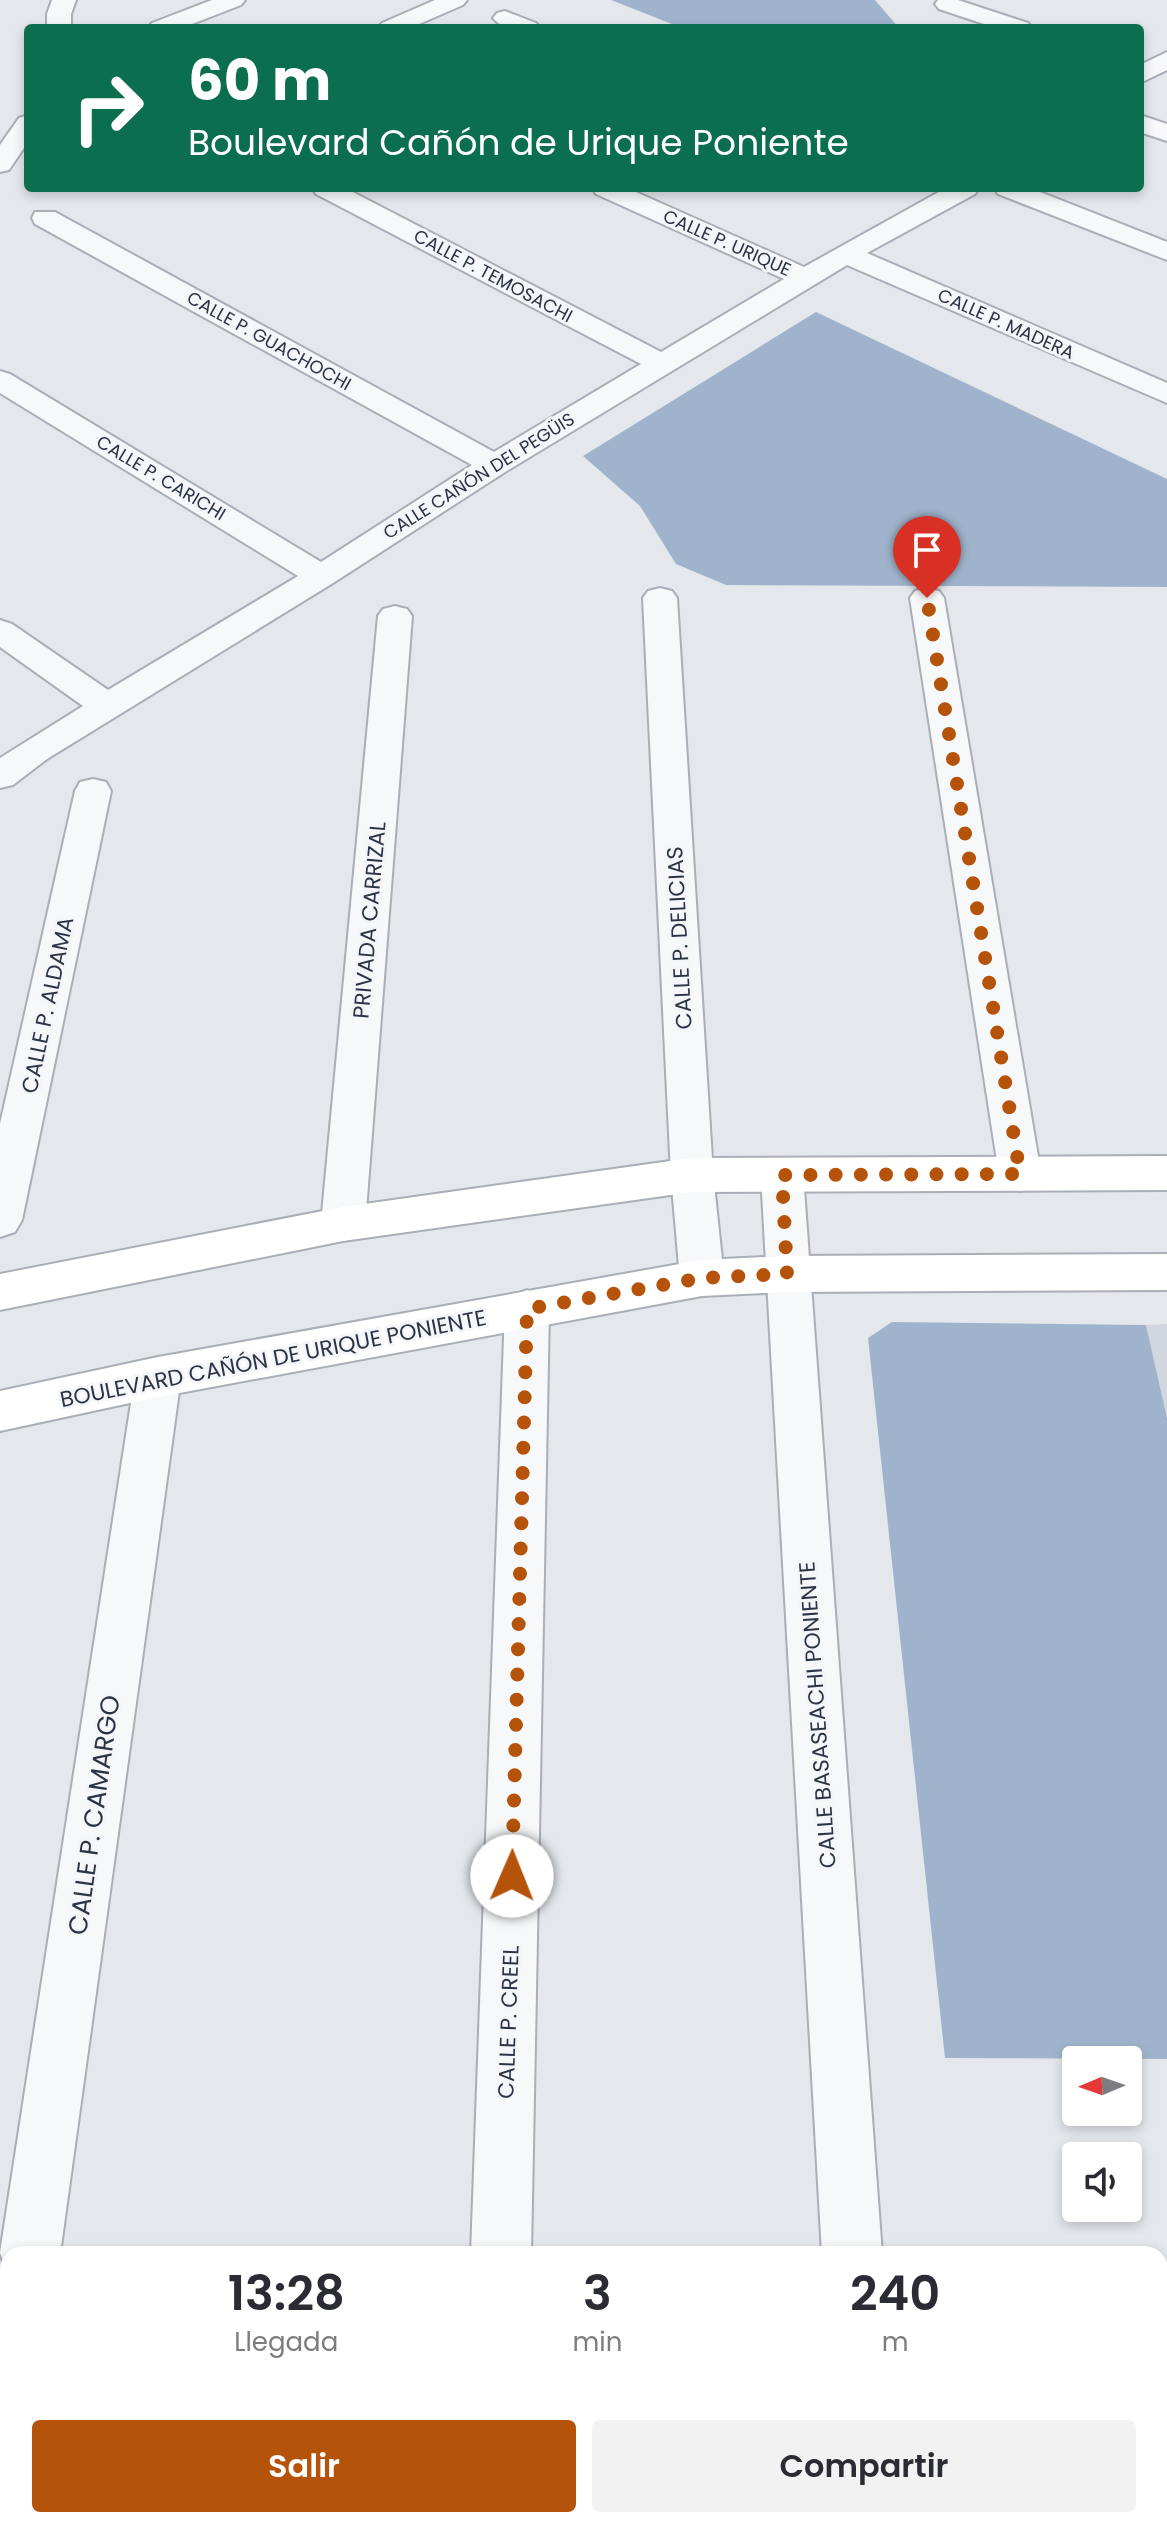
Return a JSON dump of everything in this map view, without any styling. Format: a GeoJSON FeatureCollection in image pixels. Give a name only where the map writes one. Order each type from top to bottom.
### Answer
{"type":"FeatureCollection","features":[{"type":"Feature","properties":{"kind":"main road"},"geometry":{"type":"LineString","coordinates":[[0,1292],[343,1224],[692,1175],[1167,1173]]}},
{"type":"Feature","properties":{"kind":"main road","name":"BOULEVARD CAÑÓN DE URIQUE PONIENTE"},"geometry":{"type":"LineString","coordinates":[[0,1411],[158,1377],[702,1278],[787,1274],[1167,1272]]}},
{"type":"Feature","properties":{"kind":"street"},"geometry":{"type":"LineString","coordinates":[[59,24],[64,0]]}},
{"type":"Feature","properties":{"kind":"street"},"geometry":{"type":"LineString","coordinates":[[170,24],[233,0]]}},
{"type":"Feature","properties":{"kind":"street"},"geometry":{"type":"LineString","coordinates":[[399,24],[455,0]]}},
{"type":"Feature","properties":{"kind":"street"},"geometry":{"type":"LineString","coordinates":[[946,2],[955,24]]}},
{"type":"Feature","properties":{"kind":"street"},"geometry":{"type":"LineString","coordinates":[[946,2],[1009,24]]}},
{"type":"Feature","properties":{"kind":"street"},"geometry":{"type":"LineString","coordinates":[[505,18],[519,24]]}},
{"type":"Feature","properties":{"kind":"street"},"geometry":{"type":"LineString","coordinates":[[1144,73],[1167,59]]}},
{"type":"Feature","properties":{"kind":"street"},"geometry":{"type":"LineString","coordinates":[[1144,124],[1167,133]]}},
{"type":"Feature","properties":{"kind":"street"},"geometry":{"type":"LineString","coordinates":[[0,164],[24,129]]}},
{"type":"Feature","properties":{"kind":"street"},"geometry":{"type":"LineString","coordinates":[[0,164],[24,159]]}},
{"type":"Feature","properties":{"kind":"street","name":"CALLE P. TEMOSACHI"},"geometry":{"type":"LineString","coordinates":[[333,192],[662,364]]}},
{"type":"Feature","properties":{"kind":"street","name":"CALLE P. URIQUE"},"geometry":{"type":"LineString","coordinates":[[614,192],[806,278]]}},
{"type":"Feature","properties":{"kind":"street","name":"CALLE CAÑÓN DEL PEGÜIS"},"geometry":{"type":"LineString","coordinates":[[0,776],[494,465],[946,192]]}},
{"type":"Feature","properties":{"kind":"street"},"geometry":{"type":"LineString","coordinates":[[1017,192],[1167,252]]}},
{"type":"Feature","properties":{"kind":"street","name":"CALLE P. GUACHOCHI"},"geometry":{"type":"LineString","coordinates":[[45,218],[494,465]]}},
{"type":"Feature","properties":{"kind":"street","name":"CALLE P. MADERA"},"geometry":{"type":"LineString","coordinates":[[845,254],[1167,394]]}},
{"type":"Feature","properties":{"kind":"street","name":"CALLE P. CARICHI"},"geometry":{"type":"LineString","coordinates":[[0,380],[321,576]]}},
{"type":"Feature","properties":{"kind":"street","name":"CALLE P. DELICIAS"},"geometry":{"type":"LineString","coordinates":[[660,598],[692,1175],[702,1278]]}},
{"type":"Feature","properties":{"kind":"street"},"geometry":{"type":"LineString","coordinates":[[927,598],[1020,1174]]}},
{"type":"Feature","properties":{"kind":"street","name":"PRIVADA CARRIZAL"},"geometry":{"type":"LineString","coordinates":[[343,1224],[395,616]]}},
{"type":"Feature","properties":{"kind":"street"},"geometry":{"type":"LineString","coordinates":[[0,631],[107,706]]}},
{"type":"Feature","properties":{"kind":"street","name":"CALLE P. ALDAMA"},"geometry":{"type":"LineString","coordinates":[[0,1220],[93,791]]}},
{"type":"Feature","properties":{"kind":"street","name":"CALLE BASASEACHI PONIENTE"},"geometry":{"type":"LineString","coordinates":[[782,1175],[851,2246]]}},
{"type":"Feature","properties":{"kind":"street","name":"CALLE P. CREEL"},"geometry":{"type":"LineString","coordinates":[[501,2246],[527,1309]]}},
{"type":"Feature","properties":{"kind":"street","name":"CALLE P. CAMARGO"},"geometry":{"type":"LineString","coordinates":[[31,2246],[158,1377]]}},
{"type":"Feature","properties":{"kind":"shaded area"},"geometry":{"type":"Polygon","coordinates":[[[1167,1324],[1167,1418],[1146,1325],[1167,1324]]]}},
{"type":"Feature","properties":{"kind":"water"},"geometry":{"type":"Polygon","coordinates":[[[611,0],[875,0],[896,24],[672,24],[611,0]]]}},
{"type":"Feature","properties":{"kind":"water"},"geometry":{"type":"Polygon","coordinates":[[[816,312],[1167,479],[1167,587],[726,585],[676,564],[640,506],[583,456],[816,312]]]}},
{"type":"Feature","properties":{"kind":"water"},"geometry":{"type":"Polygon","coordinates":[[[892,1322],[1146,1325],[1167,1418],[1167,2059],[1142,2059],[1142,2046],[1062,2046],[1062,2059],[945,2058],[868,1338],[892,1322]]]}},
{"type":"Feature","properties":{"kind":"route"},"geometry":{"type":"LineString","coordinates":[[512,1876],[527,1309],[702,1278],[787,1274],[782,1175],[1020,1174],[927,598]]}}]}
